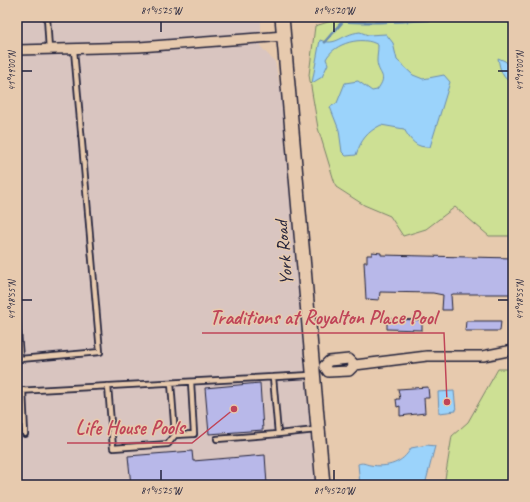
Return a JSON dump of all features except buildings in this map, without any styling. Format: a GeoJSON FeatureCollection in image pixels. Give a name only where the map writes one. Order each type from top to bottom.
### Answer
{"type":"FeatureCollection","features":[{"type":"Feature","properties":{"kind":"street","name":"York Road"},"geometry":{"type":"LineString","coordinates":[[282,17],[316,369],[318,430],[323,485]]}},
{"type":"Feature","properties":{"kind":"street"},"geometry":{"type":"LineString","coordinates":[[17,50],[74,50],[139,47],[284,36]]}},
{"type":"Feature","properties":{"kind":"street"},"geometry":{"type":"LineString","coordinates":[[316,369],[329,361],[349,360],[355,365],[427,356],[483,356],[513,350]]}},
{"type":"Feature","properties":{"kind":"lane"},"geometry":{"type":"LineString","coordinates":[[47,17],[49,50]]}},
{"type":"Feature","properties":{"kind":"lane"},"geometry":{"type":"LineString","coordinates":[[17,317],[20,359],[100,352],[74,50]]}},
{"type":"Feature","properties":{"kind":"lane"},"geometry":{"type":"LineString","coordinates":[[17,391],[273,377],[316,369]]}},
{"type":"Feature","properties":{"kind":"lane"},"geometry":{"type":"LineString","coordinates":[[273,377],[278,434]]}},
{"type":"Feature","properties":{"kind":"lane"},"geometry":{"type":"LineString","coordinates":[[175,435],[194,434],[191,382]]}},
{"type":"Feature","properties":{"kind":"lane"},"geometry":{"type":"LineString","coordinates":[[108,386],[113,448],[168,444],[175,435],[172,383]]}},
{"type":"Feature","properties":{"kind":"lane"},"geometry":{"type":"LineString","coordinates":[[23,390],[25,434]]}},
{"type":"Feature","properties":{"kind":"lane"},"geometry":{"type":"LineString","coordinates":[[217,439],[318,430]]}},
{"type":"Feature","properties":{"kind":"shaded area"},"geometry":{"type":"Polygon","coordinates":[[[17,17],[261,17],[261,47],[275,62],[283,102],[308,368],[316,485],[17,485],[17,17]]]}},
{"type":"Feature","properties":{"kind":"green space"},"geometry":{"type":"Polygon","coordinates":[[[345,17],[513,17],[513,236],[489,236],[455,207],[426,229],[403,236],[390,216],[364,205],[336,187],[318,128],[309,75],[315,26],[345,17]]]}},
{"type":"Feature","properties":{"kind":"green space"},"geometry":{"type":"Polygon","coordinates":[[[498,369],[513,369],[513,485],[444,485],[452,436],[468,422],[498,369]]]}},
{"type":"Feature","properties":{"kind":"water"},"geometry":{"type":"Polygon","coordinates":[[[360,32],[368,35],[386,34],[393,43],[397,60],[413,75],[423,79],[444,75],[450,82],[430,147],[417,145],[414,143],[404,129],[381,125],[365,137],[356,155],[346,156],[342,152],[339,130],[330,107],[337,103],[345,83],[358,81],[372,91],[377,90],[383,78],[377,61],[378,45],[372,42],[357,41],[349,42],[335,49],[326,59],[328,64],[322,77],[312,83],[320,40],[331,42],[360,32]]]}},
{"type":"Feature","properties":{"kind":"water"},"geometry":{"type":"Polygon","coordinates":[[[498,58],[505,61],[513,69],[513,84],[506,79],[502,73],[498,58]]]}},
{"type":"Feature","properties":{"kind":"water"},"geometry":{"type":"Polygon","coordinates":[[[454,391],[456,411],[439,413],[438,392],[454,391]]]}},
{"type":"Feature","properties":{"kind":"water"},"geometry":{"type":"Polygon","coordinates":[[[427,445],[435,446],[425,485],[360,485],[358,464],[363,463],[377,466],[389,465],[399,461],[411,448],[427,445]]]}},
{"type":"Feature","properties":{"kind":"waterway"},"geometry":{"type":"LineString","coordinates":[[325,42],[343,21],[381,22],[465,19],[478,17]]}},
{"type":"Feature","properties":{"kind":"place","name":"Traditions at Royalton Place Pool"},"geometry":{"type":"Point","coordinates":[447,402]}},
{"type":"Feature","properties":{"kind":"place","name":"Life House Pools"},"geometry":{"type":"Point","coordinates":[234,409]}}]}
